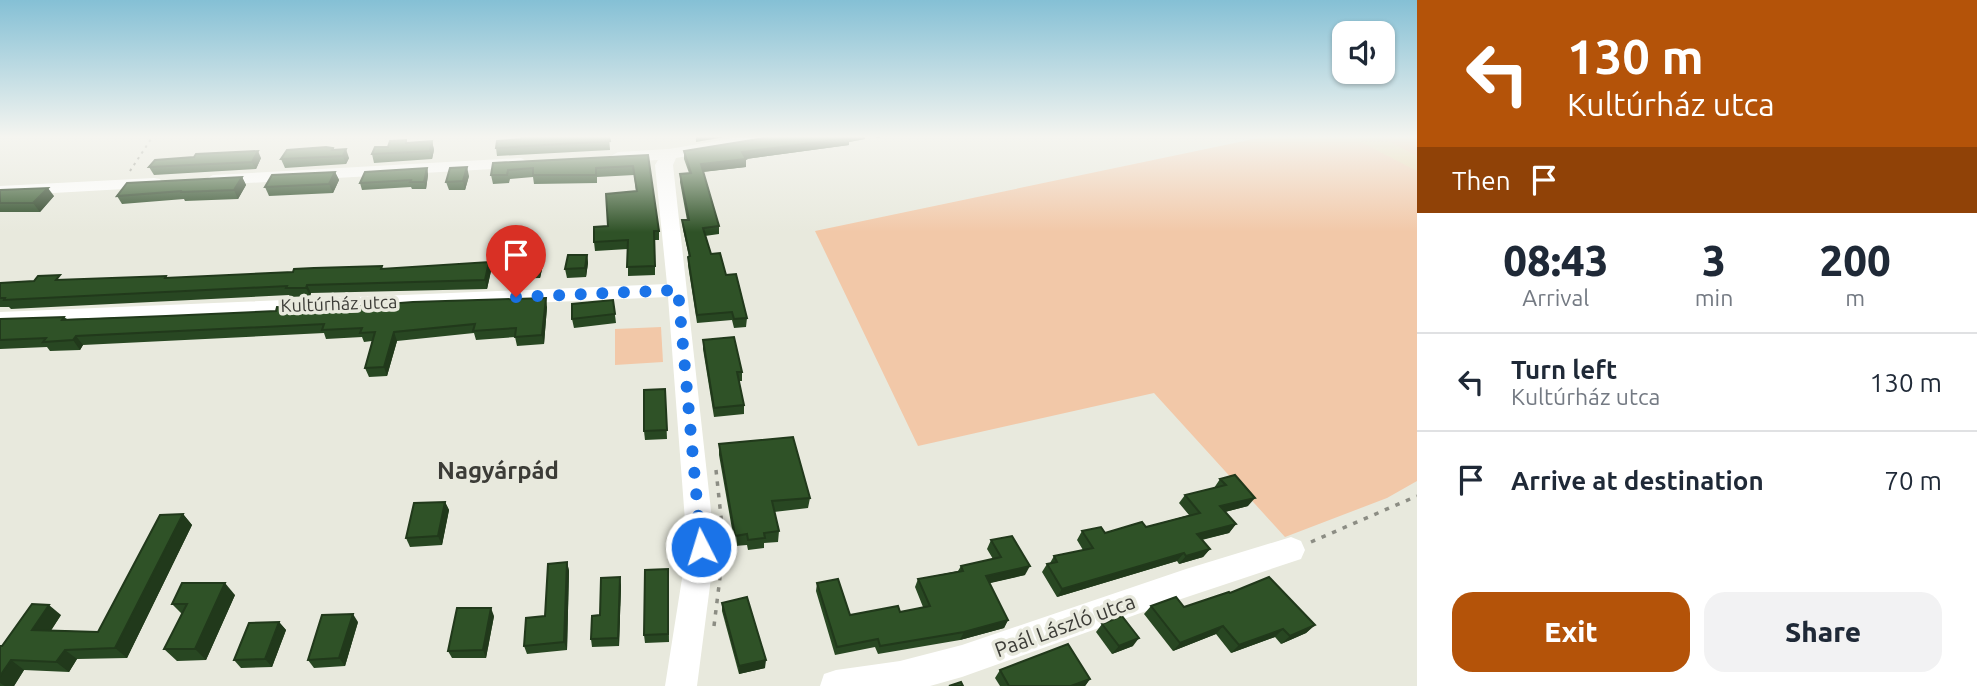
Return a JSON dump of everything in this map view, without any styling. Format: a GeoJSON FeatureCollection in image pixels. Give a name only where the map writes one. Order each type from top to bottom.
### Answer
{"type":"FeatureCollection","features":[{"type":"Feature","properties":{"kind":"street"},"geometry":{"type":"LineString","coordinates":[[0,191],[423,168]]}},
{"type":"Feature","properties":{"kind":"street"},"geometry":{"type":"LineString","coordinates":[[664,168],[701,547],[681,686]]}},
{"type":"Feature","properties":{"kind":"street","name":"Kultúrház utca"},"geometry":{"type":"LineString","coordinates":[[0,319],[678,290]]}},
{"type":"Feature","properties":{"kind":"street","name":"Paál László utca"},"geometry":{"type":"LineString","coordinates":[[836,686],[912,676],[958,664],[1204,576],[1291,550]]}},
{"type":"Feature","properties":{"kind":"street"},"geometry":{"type":"LineString","coordinates":[[674,686],[694,686]]}},
{"type":"Feature","properties":{"kind":"path"},"geometry":{"type":"LineString","coordinates":[[120,185],[131,168]]}},
{"type":"Feature","properties":{"kind":"path"},"geometry":{"type":"LineString","coordinates":[[715,463],[722,528]]}},
{"type":"Feature","properties":{"kind":"path"},"geometry":{"type":"LineString","coordinates":[[1291,550],[1417,496]]}},
{"type":"Feature","properties":{"kind":"path"},"geometry":{"type":"LineString","coordinates":[[713,632],[723,552]]}},
{"type":"Feature","properties":{"kind":"shaded area"},"geometry":{"type":"Polygon","coordinates":[[[1115,168],[1417,168],[1417,481],[1387,498],[1285,537],[1154,393],[918,446],[815,231],[1115,168]]]}},
{"type":"Feature","properties":{"kind":"shaded area"},"geometry":{"type":"Polygon","coordinates":[[[661,327],[663,362],[615,365],[615,329],[661,327]]]}},
{"type":"Feature","properties":{"kind":"building"},"geometry":{"type":"Polygon","coordinates":[[[427,168],[424,182],[410,182],[411,180],[360,183],[365,172],[427,168]]]}},
{"type":"Feature","properties":{"kind":"building"},"geometry":{"type":"Polygon","coordinates":[[[450,168],[467,168],[463,181],[446,182],[450,168]]]}},
{"type":"Feature","properties":{"kind":"building"},"geometry":{"type":"Polygon","coordinates":[[[492,168],[533,168],[508,170],[507,175],[491,175],[492,168]]]}},
{"type":"Feature","properties":{"kind":"building"},"geometry":{"type":"Polygon","coordinates":[[[533,168],[596,168],[596,175],[533,175],[533,168]]]}},
{"type":"Feature","properties":{"kind":"building"},"geometry":{"type":"Polygon","coordinates":[[[633,168],[650,168],[659,231],[654,231],[655,266],[627,267],[628,240],[594,242],[594,227],[608,226],[606,194],[637,191],[633,168]]]}},
{"type":"Feature","properties":{"kind":"building"},"geometry":{"type":"Polygon","coordinates":[[[689,168],[702,168],[719,226],[703,228],[711,254],[720,253],[726,275],[736,274],[747,318],[734,319],[732,312],[697,315],[688,257],[690,256],[682,220],[689,220],[680,174],[691,173],[689,168]]]}},
{"type":"Feature","properties":{"kind":"building"},"geometry":{"type":"Polygon","coordinates":[[[335,172],[329,184],[265,187],[272,175],[335,172]]]}},
{"type":"Feature","properties":{"kind":"building"},"geometry":{"type":"Polygon","coordinates":[[[242,177],[234,190],[117,196],[127,183],[242,177]]]}},
{"type":"Feature","properties":{"kind":"building"},"geometry":{"type":"Polygon","coordinates":[[[48,188],[33,203],[0,203],[0,190],[48,188]]]}},
{"type":"Feature","properties":{"kind":"building"},"geometry":{"type":"Polygon","coordinates":[[[568,255],[587,255],[585,268],[565,269],[568,255]]]}},
{"type":"Feature","properties":{"kind":"building"},"geometry":{"type":"Polygon","coordinates":[[[541,256],[539,270],[505,271],[508,257],[541,256]]]}},
{"type":"Feature","properties":{"kind":"building"},"geometry":{"type":"Polygon","coordinates":[[[489,262],[485,280],[307,285],[306,288],[286,288],[287,286],[4,300],[5,298],[0,298],[0,283],[34,281],[38,276],[60,275],[56,280],[166,276],[165,278],[293,272],[294,269],[314,268],[382,266],[381,269],[489,262]]]}},
{"type":"Feature","properties":{"kind":"building"},"geometry":{"type":"Polygon","coordinates":[[[546,298],[542,335],[515,337],[516,328],[473,331],[475,324],[394,332],[384,367],[365,368],[375,332],[360,333],[362,328],[322,330],[324,324],[76,336],[73,340],[43,342],[46,338],[0,340],[0,319],[64,317],[62,320],[166,316],[276,311],[277,307],[320,309],[413,302],[546,298]]]}},
{"type":"Feature","properties":{"kind":"building"},"geometry":{"type":"Polygon","coordinates":[[[613,300],[615,314],[572,319],[572,304],[613,300]]]}},
{"type":"Feature","properties":{"kind":"building"},"geometry":{"type":"Polygon","coordinates":[[[734,337],[742,372],[737,372],[744,405],[714,408],[703,340],[734,337]]]}},
{"type":"Feature","properties":{"kind":"building"},"geometry":{"type":"Polygon","coordinates":[[[665,389],[667,430],[644,431],[644,390],[665,389]]]}},
{"type":"Feature","properties":{"kind":"building"},"geometry":{"type":"Polygon","coordinates":[[[793,437],[810,498],[772,501],[779,531],[764,533],[765,538],[748,540],[747,534],[735,536],[719,444],[793,437]]]}},
{"type":"Feature","properties":{"kind":"building"},"geometry":{"type":"Polygon","coordinates":[[[1235,475],[1255,498],[1220,506],[1236,524],[1197,534],[1210,549],[1186,556],[1184,553],[1062,589],[1047,564],[1057,562],[1054,556],[1093,548],[1082,531],[1101,527],[1105,533],[1142,522],[1146,527],[1200,513],[1185,495],[1226,485],[1220,479],[1235,475]]]}},
{"type":"Feature","properties":{"kind":"building"},"geometry":{"type":"Polygon","coordinates":[[[445,502],[438,536],[406,538],[414,503],[445,502]]]}},
{"type":"Feature","properties":{"kind":"building"},"geometry":{"type":"Polygon","coordinates":[[[183,514],[115,648],[65,650],[56,662],[11,660],[0,676],[0,646],[32,604],[49,605],[32,630],[98,632],[160,515],[183,514]]]}},
{"type":"Feature","properties":{"kind":"building"},"geometry":{"type":"Polygon","coordinates":[[[1012,536],[1030,566],[986,576],[1008,620],[964,632],[880,646],[878,639],[837,647],[817,583],[838,579],[850,615],[898,606],[900,612],[930,606],[918,579],[963,571],[961,566],[1001,557],[991,540],[1012,536]]]}},
{"type":"Feature","properties":{"kind":"building"},"geometry":{"type":"Polygon","coordinates":[[[567,562],[564,642],[524,646],[526,618],[545,616],[548,564],[567,562]]]}},
{"type":"Feature","properties":{"kind":"building"},"geometry":{"type":"Polygon","coordinates":[[[668,569],[668,634],[644,635],[645,570],[668,569]]]}},
{"type":"Feature","properties":{"kind":"building"},"geometry":{"type":"Polygon","coordinates":[[[620,577],[618,638],[591,639],[592,616],[600,615],[601,578],[620,577]]]}},
{"type":"Feature","properties":{"kind":"building"},"geometry":{"type":"Polygon","coordinates":[[[1269,577],[1315,625],[1290,636],[1283,629],[1239,645],[1223,626],[1180,643],[1151,606],[1176,597],[1184,607],[1230,593],[1269,577]]]}},
{"type":"Feature","properties":{"kind":"building"},"geometry":{"type":"Polygon","coordinates":[[[182,583],[225,583],[195,649],[164,649],[187,604],[172,604],[182,583]]]}},
{"type":"Feature","properties":{"kind":"building"},"geometry":{"type":"Polygon","coordinates":[[[747,597],[766,660],[739,666],[722,603],[747,597]]]}},
{"type":"Feature","properties":{"kind":"building"},"geometry":{"type":"Polygon","coordinates":[[[457,608],[491,608],[483,650],[448,651],[457,608]]]}},
{"type":"Feature","properties":{"kind":"building"},"geometry":{"type":"Polygon","coordinates":[[[353,614],[339,658],[308,660],[322,615],[353,614]]]}},
{"type":"Feature","properties":{"kind":"building"},"geometry":{"type":"Polygon","coordinates":[[[1122,616],[1139,638],[1119,646],[1102,624],[1122,616]]]}},
{"type":"Feature","properties":{"kind":"building"},"geometry":{"type":"Polygon","coordinates":[[[279,622],[265,659],[234,660],[249,623],[279,622]]]}},
{"type":"Feature","properties":{"kind":"building"},"geometry":{"type":"Polygon","coordinates":[[[1068,644],[1090,679],[1071,686],[1009,686],[1000,670],[1068,644]]]}},
{"type":"Feature","properties":{"kind":"district","name":"Nagyárpád"},"geometry":{"type":"Point","coordinates":[498,471]}},
{"type":"Feature","properties":{"kind":"route"},"geometry":{"type":"LineString","coordinates":[[516,297],[678,290],[701,547]]}}]}
